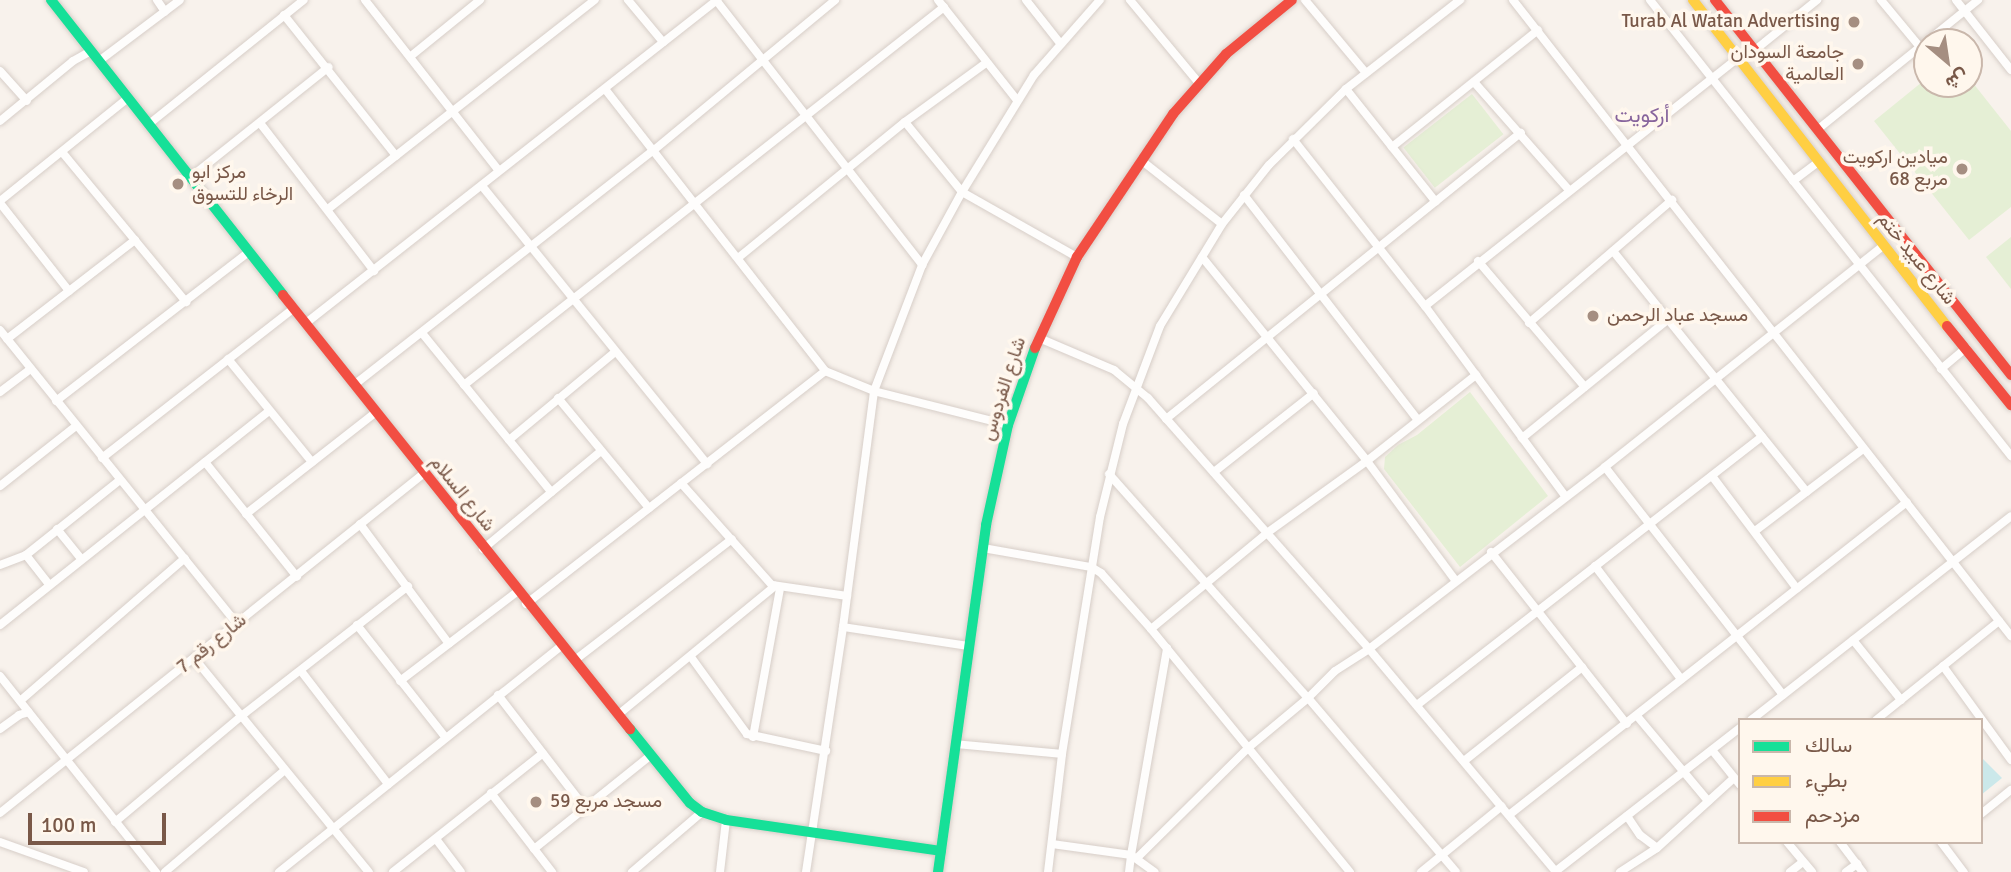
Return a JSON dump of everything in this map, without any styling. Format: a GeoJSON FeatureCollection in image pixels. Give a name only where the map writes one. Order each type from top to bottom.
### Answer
{"type":"FeatureCollection","features":[{"type":"Feature","properties":{"kind":"street","name":"شارع السلام"},"geometry":{"type":"LineString","coordinates":[[51,0],[526,604],[575,660],[679,790],[702,813],[726,820],[941,851]]}},
{"type":"Feature","properties":{"kind":"street"},"geometry":{"type":"LineString","coordinates":[[157,0],[165,12]]}},
{"type":"Feature","properties":{"kind":"street"},"geometry":{"type":"LineString","coordinates":[[99,61],[180,0]]}},
{"type":"Feature","properties":{"kind":"street"},"geometry":{"type":"LineString","coordinates":[[149,124],[304,0]]}},
{"type":"Feature","properties":{"kind":"street"},"geometry":{"type":"LineString","coordinates":[[366,0],[499,171]]}},
{"type":"Feature","properties":{"kind":"street"},"geometry":{"type":"LineString","coordinates":[[411,56],[480,0]]}},
{"type":"Feature","properties":{"kind":"street"},"geometry":{"type":"LineString","coordinates":[[328,209],[594,0]]}},
{"type":"Feature","properties":{"kind":"street"},"geometry":{"type":"LineString","coordinates":[[628,0],[663,42]]}},
{"type":"Feature","properties":{"kind":"street"},"geometry":{"type":"LineString","coordinates":[[306,323],[717,0],[808,114],[922,265]]}},
{"type":"Feature","properties":{"kind":"street"},"geometry":{"type":"LineString","coordinates":[[354,385],[654,150],[835,0]]}},
{"type":"Feature","properties":{"kind":"street"},"geometry":{"type":"LineString","coordinates":[[1026,0],[1060,43]]}},
{"type":"Feature","properties":{"kind":"street"},"geometry":{"type":"LineString","coordinates":[[806,872],[826,751],[874,391],[922,265],[962,192],[1017,100],[1060,43],[1100,0]]}},
{"type":"Feature","properties":{"kind":"street"},"geometry":{"type":"LineString","coordinates":[[1130,0],[1198,82]]}},
{"type":"Feature","properties":{"kind":"street","name":"شارع الفردوس"},"geometry":{"type":"LineString","coordinates":[[938,872],[983,548],[1009,425],[1039,338],[1077,257],[1141,160],[1198,82],[1292,0]]}},
{"type":"Feature","properties":{"kind":"street"},"geometry":{"type":"LineString","coordinates":[[1305,0],[1366,73]]}},
{"type":"Feature","properties":{"kind":"street"},"geometry":{"type":"LineString","coordinates":[[1048,872],[1062,754],[1091,567],[1109,474],[1135,385],[1160,326],[1222,224],[1293,139],[1346,89],[1460,0]]}},
{"type":"Feature","properties":{"kind":"street"},"geometry":{"type":"LineString","coordinates":[[1513,0],[2011,636]]}},
{"type":"Feature","properties":{"kind":"street"},"geometry":{"type":"LineString","coordinates":[[1650,0],[1857,265],[2011,456]]}},
{"type":"Feature","properties":{"kind":"street","name":"شارع عبيد ختم"},"geometry":{"type":"LineString","coordinates":[[1693,0],[1883,246],[2011,405]]}},
{"type":"Feature","properties":{"kind":"street","name":"شارع عبيد ختم"},"geometry":{"type":"LineString","coordinates":[[1715,0],[2011,375]]}},
{"type":"Feature","properties":{"kind":"street"},"geometry":{"type":"LineString","coordinates":[[1755,50],[1816,0]]}},
{"type":"Feature","properties":{"kind":"street"},"geometry":{"type":"LineString","coordinates":[[1881,0],[1913,39]]}},
{"type":"Feature","properties":{"kind":"street"},"geometry":{"type":"LineString","coordinates":[[1956,0],[2011,70]]}},
{"type":"Feature","properties":{"kind":"street"},"geometry":{"type":"LineString","coordinates":[[1944,28],[1979,0]]}},
{"type":"Feature","properties":{"kind":"street"},"geometry":{"type":"LineString","coordinates":[[464,385],[696,204],[941,4],[1017,100]]}},
{"type":"Feature","properties":{"kind":"street"},"geometry":{"type":"LineString","coordinates":[[284,15],[329,67],[396,156]]}},
{"type":"Feature","properties":{"kind":"street"},"geometry":{"type":"LineString","coordinates":[[1392,147],[1538,30]]}},
{"type":"Feature","properties":{"kind":"street"},"geometry":{"type":"LineString","coordinates":[[0,121],[27,102],[73,61],[92,51]]}},
{"type":"Feature","properties":{"kind":"street"},"geometry":{"type":"LineString","coordinates":[[1817,130],[1913,53]]}},
{"type":"Feature","properties":{"kind":"street"},"geometry":{"type":"LineString","coordinates":[[1425,306],[1478,261],[1738,58]]}},
{"type":"Feature","properties":{"kind":"street"},"geometry":{"type":"LineString","coordinates":[[738,258],[905,121],[986,62]]}},
{"type":"Feature","properties":{"kind":"street"},"geometry":{"type":"LineString","coordinates":[[191,177],[329,67]]}},
{"type":"Feature","properties":{"kind":"street"},"geometry":{"type":"LineString","coordinates":[[0,71],[27,102]]}},
{"type":"Feature","properties":{"kind":"street"},"geometry":{"type":"LineString","coordinates":[[1474,82],[1569,190]]}},
{"type":"Feature","properties":{"kind":"street"},"geometry":{"type":"LineString","coordinates":[[605,89],[825,371],[874,391],[1009,425]]}},
{"type":"Feature","properties":{"kind":"street"},"geometry":{"type":"LineString","coordinates":[[1346,89],[1436,202]]}},
{"type":"Feature","properties":{"kind":"street"},"geometry":{"type":"LineString","coordinates":[[69,291],[0,202],[128,98]]}},
{"type":"Feature","properties":{"kind":"street"},"geometry":{"type":"LineString","coordinates":[[905,121],[962,192],[1077,257]]}},
{"type":"Feature","properties":{"kind":"street"},"geometry":{"type":"LineString","coordinates":[[260,123],[374,271]]}},
{"type":"Feature","properties":{"kind":"street"},"geometry":{"type":"LineString","coordinates":[[1166,419],[1521,133]]}},
{"type":"Feature","properties":{"kind":"street"},"geometry":{"type":"LineString","coordinates":[[1293,139],[1425,306],[1565,496]]}},
{"type":"Feature","properties":{"kind":"street"},"geometry":{"type":"LineString","coordinates":[[62,152],[186,302]]}},
{"type":"Feature","properties":{"kind":"street"},"geometry":{"type":"LineString","coordinates":[[1141,160],[1222,224]]}},
{"type":"Feature","properties":{"kind":"street"},"geometry":{"type":"LineString","coordinates":[[1793,181],[1818,162]]}},
{"type":"Feature","properties":{"kind":"street"},"geometry":{"type":"LineString","coordinates":[[482,186],[707,464]]}},
{"type":"Feature","properties":{"kind":"street"},"geometry":{"type":"LineString","coordinates":[[1244,195],[1418,420]]}},
{"type":"Feature","properties":{"kind":"street"},"geometry":{"type":"LineString","coordinates":[[1529,323],[1672,200]]}},
{"type":"Feature","properties":{"kind":"street"},"geometry":{"type":"LineString","coordinates":[[7,339],[135,240]]}},
{"type":"Feature","properties":{"kind":"street"},"geometry":{"type":"LineString","coordinates":[[1134,856],[1248,748],[1308,698],[1335,671],[1369,649],[1491,552],[1605,467],[1883,246]]}},
{"type":"Feature","properties":{"kind":"street"},"geometry":{"type":"LineString","coordinates":[[56,401],[250,251]]}},
{"type":"Feature","properties":{"kind":"street"},"geometry":{"type":"LineString","coordinates":[[1613,251],[1807,492]]}},
{"type":"Feature","properties":{"kind":"street"},"geometry":{"type":"LineString","coordinates":[[1202,257],[1314,393],[1455,580]]}},
{"type":"Feature","properties":{"kind":"street"},"geometry":{"type":"LineString","coordinates":[[1478,261],[1585,387]]}},
{"type":"Feature","properties":{"kind":"street"},"geometry":{"type":"LineString","coordinates":[[102,458],[294,308]]}},
{"type":"Feature","properties":{"kind":"street"},"geometry":{"type":"LineString","coordinates":[[1522,438],[1667,320]]}},
{"type":"Feature","properties":{"kind":"street"},"geometry":{"type":"LineString","coordinates":[[0,330],[237,624]]}},
{"type":"Feature","properties":{"kind":"street"},"geometry":{"type":"LineString","coordinates":[[422,333],[551,492]]}},
{"type":"Feature","properties":{"kind":"street"},"geometry":{"type":"LineString","coordinates":[[1039,338],[1114,370],[1135,385],[1418,705],[1556,872],[1738,730]]}},
{"type":"Feature","properties":{"kind":"street"},"geometry":{"type":"LineString","coordinates":[[1941,369],[1966,348]]}},
{"type":"Feature","properties":{"kind":"street"},"geometry":{"type":"LineString","coordinates":[[509,440],[615,352]]}},
{"type":"Feature","properties":{"kind":"street"},"geometry":{"type":"LineString","coordinates":[[228,359],[312,462]]}},
{"type":"Feature","properties":{"kind":"street"},"geometry":{"type":"LineString","coordinates":[[0,393],[30,369]]}},
{"type":"Feature","properties":{"kind":"street"},"geometry":{"type":"LineString","coordinates":[[526,604],[825,371]]}},
{"type":"Feature","properties":{"kind":"street"},"geometry":{"type":"LineString","coordinates":[[1151,629],[1267,533],[1367,461],[1476,375]]}},
{"type":"Feature","properties":{"kind":"street"},"geometry":{"type":"LineString","coordinates":[[1214,472],[1314,393]]}},
{"type":"Feature","properties":{"kind":"street"},"geometry":{"type":"LineString","coordinates":[[558,398],[649,508]]}},
{"type":"Feature","properties":{"kind":"street"},"geometry":{"type":"LineString","coordinates":[[0,625],[269,411]]}},
{"type":"Feature","properties":{"kind":"street"},"geometry":{"type":"LineString","coordinates":[[246,514],[375,413]]}},
{"type":"Feature","properties":{"kind":"street"},"geometry":{"type":"LineString","coordinates":[[0,486],[76,426]]}},
{"type":"Feature","properties":{"kind":"street"},"geometry":{"type":"LineString","coordinates":[[1418,705],[1762,436]]}},
{"type":"Feature","properties":{"kind":"street"},"geometry":{"type":"LineString","coordinates":[[1755,531],[1863,449]]}},
{"type":"Feature","properties":{"kind":"street"},"geometry":{"type":"LineString","coordinates":[[483,549],[601,451]]}},
{"type":"Feature","properties":{"kind":"street"},"geometry":{"type":"LineString","coordinates":[[205,462],[297,577]]}},
{"type":"Feature","properties":{"kind":"street"},"geometry":{"type":"LineString","coordinates":[[1605,467],[1783,695]]}},
{"type":"Feature","properties":{"kind":"street","name":"شارع رقم 7"},"geometry":{"type":"LineString","coordinates":[[0,813],[423,474]]}},
{"type":"Feature","properties":{"kind":"street"},"geometry":{"type":"LineString","coordinates":[[1109,474],[1207,582],[1456,872]]}},
{"type":"Feature","properties":{"kind":"street"},"geometry":{"type":"LineString","coordinates":[[1712,476],[1797,589]]}},
{"type":"Feature","properties":{"kind":"street"},"geometry":{"type":"LineString","coordinates":[[0,565],[26,555],[120,480]]}},
{"type":"Feature","properties":{"kind":"street"},"geometry":{"type":"LineString","coordinates":[[681,483],[777,587],[847,596]]}},
{"type":"Feature","properties":{"kind":"street"},"geometry":{"type":"LineString","coordinates":[[1509,815],[1907,502]]}},
{"type":"Feature","properties":{"kind":"street"},"geometry":{"type":"LineString","coordinates":[[1754,718],[2011,516]]}},
{"type":"Feature","properties":{"kind":"street"},"geometry":{"type":"LineString","coordinates":[[360,524],[449,644]]}},
{"type":"Feature","properties":{"kind":"street"},"geometry":{"type":"LineString","coordinates":[[57,529],[81,559]]}},
{"type":"Feature","properties":{"kind":"street"},"geometry":{"type":"LineString","coordinates":[[575,660],[732,540]]}},
{"type":"Feature","properties":{"kind":"street"},"geometry":{"type":"LineString","coordinates":[[983,548],[1091,567],[1111,583],[1350,872]]}},
{"type":"Feature","properties":{"kind":"street"},"geometry":{"type":"LineString","coordinates":[[1491,552],[1627,724]]}},
{"type":"Feature","properties":{"kind":"street"},"geometry":{"type":"LineString","coordinates":[[26,555],[49,584]]}},
{"type":"Feature","properties":{"kind":"street"},"geometry":{"type":"LineString","coordinates":[[20,701],[185,558]]}},
{"type":"Feature","properties":{"kind":"street"},"geometry":{"type":"LineString","coordinates":[[1595,566],[1681,680]]}},
{"type":"Feature","properties":{"kind":"street"},"geometry":{"type":"LineString","coordinates":[[115,822],[240,717],[408,586]]}},
{"type":"Feature","properties":{"kind":"street"},"geometry":{"type":"LineString","coordinates":[[619,715],[777,587]]}},
{"type":"Feature","properties":{"kind":"street"},"geometry":{"type":"LineString","coordinates":[[753,737],[777,587]]}},
{"type":"Feature","properties":{"kind":"street"},"geometry":{"type":"LineString","coordinates":[[400,681],[517,592]]}},
{"type":"Feature","properties":{"kind":"street"},"geometry":{"type":"LineString","coordinates":[[1878,718],[1999,621]]}},
{"type":"Feature","properties":{"kind":"street"},"geometry":{"type":"LineString","coordinates":[[357,625],[445,737]]}},
{"type":"Feature","properties":{"kind":"street"},"geometry":{"type":"LineString","coordinates":[[843,627],[968,646]]}},
{"type":"Feature","properties":{"kind":"street"},"geometry":{"type":"LineString","coordinates":[[1853,640],[1901,700]]}},
{"type":"Feature","properties":{"kind":"street"},"geometry":{"type":"LineString","coordinates":[[279,872],[562,645]]}},
{"type":"Feature","properties":{"kind":"street"},"geometry":{"type":"LineString","coordinates":[[1129,872],[1134,856],[1167,648]]}},
{"type":"Feature","properties":{"kind":"street"},"geometry":{"type":"LineString","coordinates":[[691,657],[742,728],[753,737],[826,751]]}},
{"type":"Feature","properties":{"kind":"street"},"geometry":{"type":"LineString","coordinates":[[194,659],[369,872]]}},
{"type":"Feature","properties":{"kind":"street"},"geometry":{"type":"LineString","coordinates":[[1943,666],[1977,718]]}},
{"type":"Feature","properties":{"kind":"street"},"geometry":{"type":"LineString","coordinates":[[1464,761],[1582,667]]}},
{"type":"Feature","properties":{"kind":"street"},"geometry":{"type":"LineString","coordinates":[[300,671],[388,784]]}},
{"type":"Feature","properties":{"kind":"street"},"geometry":{"type":"LineString","coordinates":[[0,676],[156,872]]}},
{"type":"Feature","properties":{"kind":"street"},"geometry":{"type":"LineString","coordinates":[[498,695],[585,808]]}},
{"type":"Feature","properties":{"kind":"street"},"geometry":{"type":"LineString","coordinates":[[0,729],[19,715],[29,712]]}},
{"type":"Feature","properties":{"kind":"street"},"geometry":{"type":"LineString","coordinates":[[1637,716],[1708,801]]}},
{"type":"Feature","properties":{"kind":"street"},"geometry":{"type":"LineString","coordinates":[[1983,727],[2011,760]]}},
{"type":"Feature","properties":{"kind":"street"},"geometry":{"type":"LineString","coordinates":[[955,744],[1062,754]]}},
{"type":"Feature","properties":{"kind":"street"},"geometry":{"type":"LineString","coordinates":[[1620,872],[1657,848],[1708,801],[1737,781],[1712,750]]}},
{"type":"Feature","properties":{"kind":"street"},"geometry":{"type":"LineString","coordinates":[[393,872],[543,754]]}},
{"type":"Feature","properties":{"kind":"street"},"geometry":{"type":"LineString","coordinates":[[534,849],[652,755]]}},
{"type":"Feature","properties":{"kind":"street"},"geometry":{"type":"LineString","coordinates":[[164,872],[285,770]]}},
{"type":"Feature","properties":{"kind":"street"},"geometry":{"type":"LineString","coordinates":[[1983,812],[2011,790]]}},
{"type":"Feature","properties":{"kind":"street"},"geometry":{"type":"LineString","coordinates":[[491,793],[552,872]]}},
{"type":"Feature","properties":{"kind":"street"},"geometry":{"type":"LineString","coordinates":[[1421,872],[1502,806]]}},
{"type":"Feature","properties":{"kind":"street"},"geometry":{"type":"LineString","coordinates":[[632,872],[702,813]]}},
{"type":"Feature","properties":{"kind":"street"},"geometry":{"type":"LineString","coordinates":[[1627,816],[1640,835],[1657,848]]}},
{"type":"Feature","properties":{"kind":"street"},"geometry":{"type":"LineString","coordinates":[[720,872],[726,820]]}},
{"type":"Feature","properties":{"kind":"street"},"geometry":{"type":"LineString","coordinates":[[436,839],[461,872]]}},
{"type":"Feature","properties":{"kind":"street"},"geometry":{"type":"LineString","coordinates":[[0,842],[65,869],[84,872]]}},
{"type":"Feature","properties":{"kind":"street"},"geometry":{"type":"LineString","coordinates":[[1052,844],[1134,856],[1154,872]]}},
{"type":"Feature","properties":{"kind":"street"},"geometry":{"type":"LineString","coordinates":[[1789,844],[1812,872]]}},
{"type":"Feature","properties":{"kind":"street"},"geometry":{"type":"LineString","coordinates":[[1842,844],[1863,872]]}},
{"type":"Feature","properties":{"kind":"street"},"geometry":{"type":"LineString","coordinates":[[1944,844],[1964,872]]}},
{"type":"Feature","properties":{"kind":"street"},"geometry":{"type":"LineString","coordinates":[[1790,872],[1803,862]]}},
{"type":"Feature","properties":{"kind":"street"},"geometry":{"type":"LineString","coordinates":[[1846,872],[1857,864]]}},
{"type":"Feature","properties":{"kind":"green space","name":"ميادين اركويت مربع 68"},"geometry":{"type":"Polygon","coordinates":[[[1913,89],[1913,98],[1983,98],[1983,96],[2011,131],[2011,207],[1969,240],[1874,121],[1913,89]]]}},
{"type":"Feature","properties":{"kind":"green space"},"geometry":{"type":"Polygon","coordinates":[[[1472,94],[1503,134],[1435,188],[1403,148],[1472,94]]]}},
{"type":"Feature","properties":{"kind":"green space"},"geometry":{"type":"Polygon","coordinates":[[[2011,237],[2011,289],[1986,257],[2011,237]]]}},
{"type":"Feature","properties":{"kind":"green space"},"geometry":{"type":"Polygon","coordinates":[[[1470,392],[1548,496],[1460,567],[1384,469],[1385,457],[1398,445],[1417,435],[1470,392]]]}},
{"type":"Feature","properties":{"kind":"water"},"geometry":{"type":"Polygon","coordinates":[[[1983,759],[2002,778],[1983,793],[1983,759]]]}},
{"type":"Feature","properties":{"kind":"traffic: fast"},"geometry":{"type":"LineString","coordinates":[[51,0],[283,295]]}},
{"type":"Feature","properties":{"kind":"traffic: fast"},"geometry":{"type":"LineString","coordinates":[[938,872],[986,525],[1008,425],[1035,348]]}},
{"type":"Feature","properties":{"kind":"traffic: fast"},"geometry":{"type":"LineString","coordinates":[[630,729],[690,803],[702,812],[726,820],[941,851]]}},
{"type":"Feature","properties":{"kind":"traffic: slow"},"geometry":{"type":"LineString","coordinates":[[1693,0],[1947,326]]}},
{"type":"Feature","properties":{"kind":"traffic: jam"},"geometry":{"type":"LineString","coordinates":[[1035,348],[1077,257],[1173,114],[1226,54],[1292,0]]}},
{"type":"Feature","properties":{"kind":"traffic: jam"},"geometry":{"type":"LineString","coordinates":[[1715,0],[2011,375]]}},
{"type":"Feature","properties":{"kind":"traffic: jam"},"geometry":{"type":"LineString","coordinates":[[283,295],[630,729]]}},
{"type":"Feature","properties":{"kind":"traffic: jam"},"geometry":{"type":"LineString","coordinates":[[1947,326],[2011,405]]}},
{"type":"Feature","properties":{"kind":"place","name":"Turab Al Watan Advertising"},"geometry":{"type":"Point","coordinates":[1854,22]}},
{"type":"Feature","properties":{"kind":"place","name":"جامعة السودان العالمية"},"geometry":{"type":"Point","coordinates":[1858,64]}},
{"type":"Feature","properties":{"kind":"place","name":"ميادين اركويت مربع 68"},"geometry":{"type":"Point","coordinates":[1962,169]}},
{"type":"Feature","properties":{"kind":"place","name":"مركز ابو الرخاء للتسوق"},"geometry":{"type":"Point","coordinates":[178,184]}},
{"type":"Feature","properties":{"kind":"place","name":"مسجد عباد الرحمن"},"geometry":{"type":"Point","coordinates":[1593,316]}},
{"type":"Feature","properties":{"kind":"place","name":"مسجد مربع 59"},"geometry":{"type":"Point","coordinates":[536,802]}},
{"type":"Feature","properties":{"kind":"district","name":"أركويت"},"geometry":{"type":"Point","coordinates":[1642,115]}}]}
